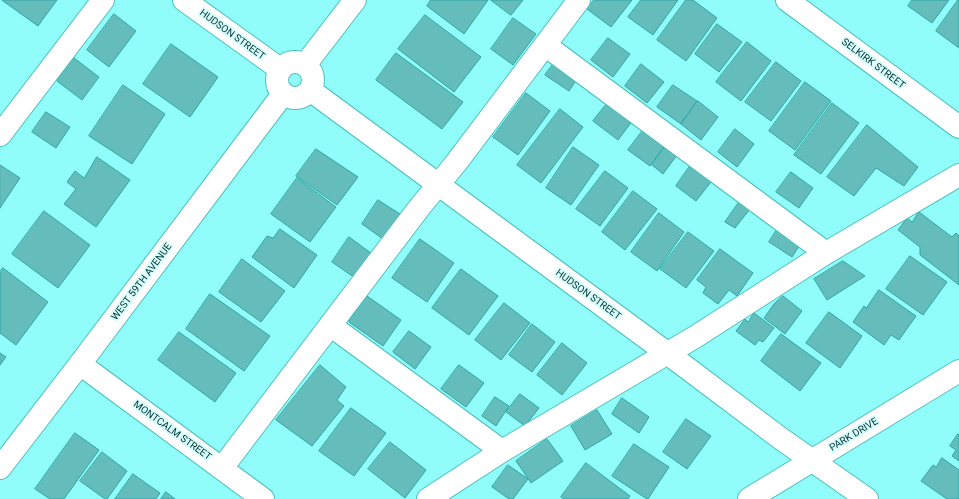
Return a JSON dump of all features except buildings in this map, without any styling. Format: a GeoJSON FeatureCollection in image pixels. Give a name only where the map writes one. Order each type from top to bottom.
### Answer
{"type":"FeatureCollection","features":[{"type":"Feature","properties":{"kind":"street"},"geometry":{"type":"LineString","coordinates":[[0,135],[103,0]]}},
{"type":"Feature","properties":{"kind":"street","name":"HUDSON STREET"},"geometry":{"type":"LineString","coordinates":[[184,0],[280,69]]}},
{"type":"Feature","properties":{"kind":"street"},"geometry":{"type":"LineString","coordinates":[[305,65],[354,0]]}},
{"type":"Feature","properties":{"kind":"street"},"geometry":{"type":"LineString","coordinates":[[222,468],[579,0]]}},
{"type":"Feature","properties":{"kind":"street","name":"SELKIRK STREET"},"geometry":{"type":"LineString","coordinates":[[787,0],[959,127]]}},
{"type":"Feature","properties":{"kind":"street"},"geometry":{"type":"LineString","coordinates":[[544,45],[826,253]]}},
{"type":"Feature","properties":{"kind":"street"},"geometry":{"type":"LineString","coordinates":[[294,62],[300,62],[305,65],[312,74],[313,79],[310,90],[306,95],[300,98],[288,97],[283,94],[277,85],[276,80],[280,69],[288,63],[294,62]]}},
{"type":"Feature","properties":{"kind":"street","name":"HUDSON STREET"},"geometry":{"type":"LineString","coordinates":[[310,90],[780,438],[868,499]]}},
{"type":"Feature","properties":{"kind":"street","name":"WEST 59TH AVENUE"},"geometry":{"type":"LineString","coordinates":[[0,468],[283,94]]}},
{"type":"Feature","properties":{"kind":"street"},"geometry":{"type":"LineString","coordinates":[[428,499],[502,451],[695,337],[826,253],[959,175]]}},
{"type":"Feature","properties":{"kind":"street"},"geometry":{"type":"LineString","coordinates":[[330,326],[502,451]]}},
{"type":"Feature","properties":{"kind":"street","name":"MONTCALM STREET"},"geometry":{"type":"LineString","coordinates":[[80,364],[263,499]]}},
{"type":"Feature","properties":{"kind":"street","name":"PARK DRIVE"},"geometry":{"type":"LineString","coordinates":[[749,499],[959,371]]}}]}
